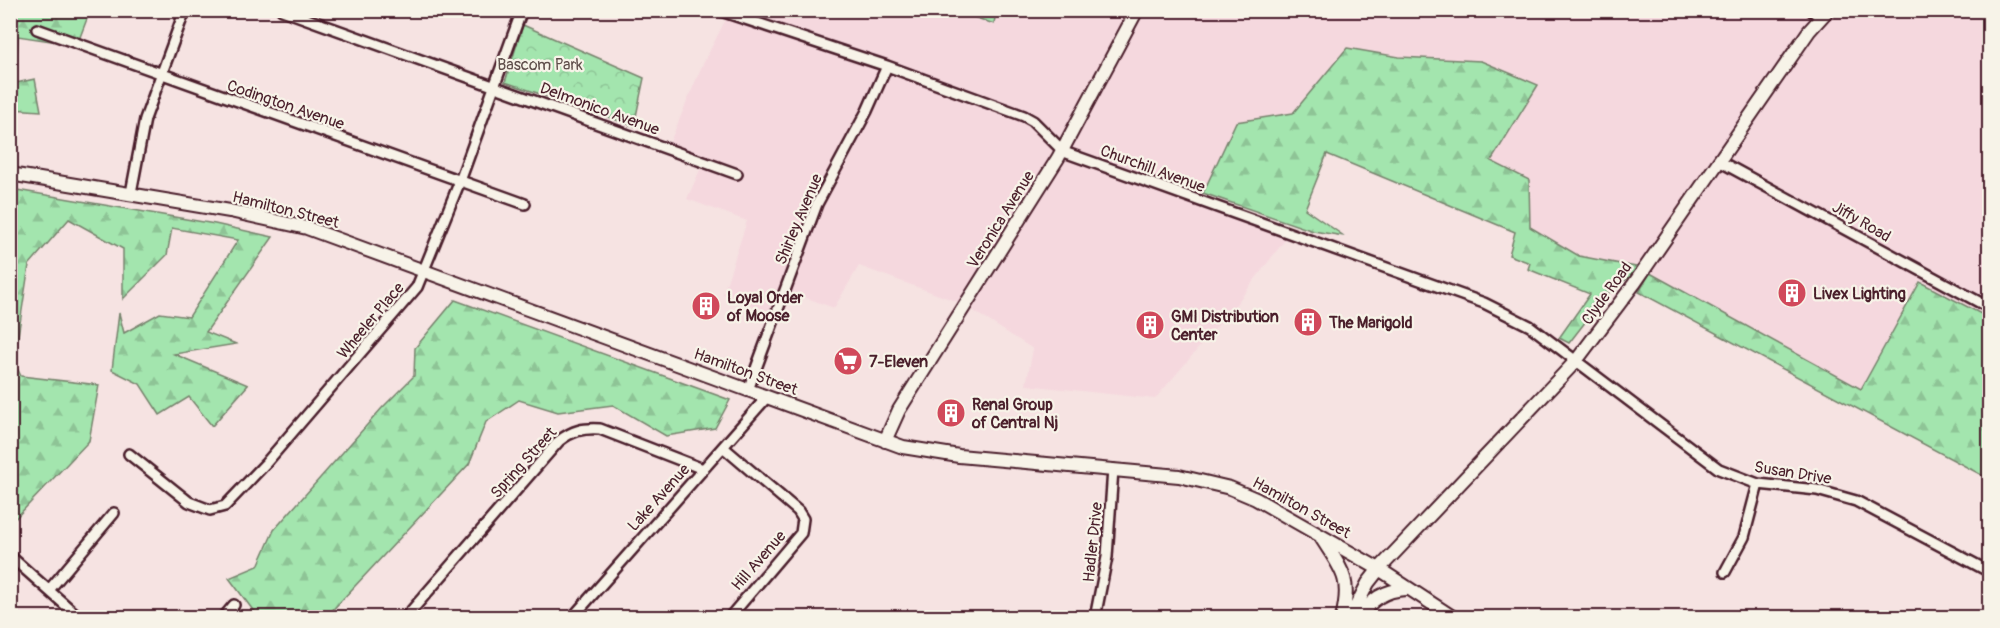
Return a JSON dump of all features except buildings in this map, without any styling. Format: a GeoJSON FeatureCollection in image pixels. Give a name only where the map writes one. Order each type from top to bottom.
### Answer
{"type":"FeatureCollection","features":[{"type":"Feature","properties":{"kind":"main road","name":"Veronica Avenue"},"geometry":{"type":"LineString","coordinates":[[885,441],[899,410],[1062,150],[1137,10]]}},
{"type":"Feature","properties":{"kind":"main road","name":"Clyde Road"},"geometry":{"type":"LineString","coordinates":[[1350,618],[1368,583],[1379,569],[1576,361],[1634,284],[1820,13]]}},
{"type":"Feature","properties":{"kind":"main road","name":"Hamilton Street"},"geometry":{"type":"LineString","coordinates":[[10,174],[131,193],[307,228],[885,441],[949,455],[1179,476],[1230,488],[1256,498],[1379,569],[1406,589],[1454,618]]}},
{"type":"Feature","properties":{"kind":"main road"},"geometry":{"type":"LineString","coordinates":[[1320,535],[1345,577],[1347,592],[1342,618]]}},
{"type":"Feature","properties":{"kind":"main road"},"geometry":{"type":"LineString","coordinates":[[1360,618],[1372,601],[1384,593],[1406,589]]}},
{"type":"Feature","properties":{"kind":"street"},"geometry":{"type":"LineString","coordinates":[[131,193],[141,137],[185,10]]}},
{"type":"Feature","properties":{"kind":"street","name":"Delmonico Avenue"},"geometry":{"type":"LineString","coordinates":[[282,10],[737,174]]}},
{"type":"Feature","properties":{"kind":"street","name":"Wheeler Place"},"geometry":{"type":"LineString","coordinates":[[129,454],[189,502],[199,507],[220,509],[266,463],[417,287],[460,181],[522,10]]}},
{"type":"Feature","properties":{"kind":"street","name":"Churchill Avenue"},"geometry":{"type":"LineString","coordinates":[[718,10],[887,66],[1024,116],[1062,150],[1484,303],[1517,318],[1576,361]]}},
{"type":"Feature","properties":{"kind":"street","name":"Codington Avenue"},"geometry":{"type":"LineString","coordinates":[[37,29],[525,204]]}},
{"type":"Feature","properties":{"kind":"street","name":"Shirley Avenue"},"geometry":{"type":"LineString","coordinates":[[748,390],[817,204],[867,111],[887,66]]}},
{"type":"Feature","properties":{"kind":"street","name":"Jiffy Road"},"geometry":{"type":"LineString","coordinates":[[1719,161],[1989,308]]}},
{"type":"Feature","properties":{"kind":"street","name":"Susan Drive"},"geometry":{"type":"LineString","coordinates":[[1576,361],[1719,469],[1758,484],[1816,490],[1856,501],[1989,572]]}},
{"type":"Feature","properties":{"kind":"street","name":"Lake Avenue"},"geometry":{"type":"LineString","coordinates":[[572,618],[767,397]]}},
{"type":"Feature","properties":{"kind":"street","name":"Spring Street"},"geometry":{"type":"LineString","coordinates":[[405,618],[559,441],[571,432],[584,428],[600,429],[704,469]]}},
{"type":"Feature","properties":{"kind":"street","name":"Hill Avenue"},"geometry":{"type":"LineString","coordinates":[[723,447],[798,511],[803,519],[801,533],[729,618]]}},
{"type":"Feature","properties":{"kind":"street","name":"Hadler Drive"},"geometry":{"type":"LineString","coordinates":[[1095,618],[1107,557],[1113,469]]}},
{"type":"Feature","properties":{"kind":"street"},"geometry":{"type":"LineString","coordinates":[[1725,572],[1744,537],[1758,484]]}},
{"type":"Feature","properties":{"kind":"street"},"geometry":{"type":"LineString","coordinates":[[49,590],[114,513]]}},
{"type":"Feature","properties":{"kind":"street"},"geometry":{"type":"LineString","coordinates":[[10,556],[80,618]]}},
{"type":"Feature","properties":{"kind":"street"},"geometry":{"type":"LineString","coordinates":[[223,618],[234,605]]}},
{"type":"Feature","properties":{"kind":"street"},"geometry":{"type":"LineString","coordinates":[[953,618],[982,618]]}},
{"type":"Feature","properties":{"kind":"shaded area"},"geometry":{"type":"Polygon","coordinates":[[[956,10],[994,23],[996,10],[1989,11],[1989,318],[1920,282],[1861,389],[1641,268],[1579,257],[1530,227],[1529,180],[1491,161],[1399,57],[1347,48],[1293,113],[1236,122],[1200,200],[1291,232],[1237,303],[1155,399],[1026,385],[1033,349],[961,303],[859,266],[834,308],[782,289],[773,313],[723,294],[747,221],[687,199],[704,161],[667,149],[701,68],[730,11],[956,10]]]}},
{"type":"Feature","properties":{"kind":"green space"},"geometry":{"type":"Polygon","coordinates":[[[10,11],[90,11],[77,45],[18,36],[16,83],[35,79],[41,111],[11,109],[10,11]]]}},
{"type":"Feature","properties":{"kind":"green space"},"geometry":{"type":"Polygon","coordinates":[[[956,11],[996,11],[994,24],[956,11]]]}},
{"type":"Feature","properties":{"kind":"green space","name":"Bascom Park"},"geometry":{"type":"Polygon","coordinates":[[[523,25],[644,78],[634,126],[505,82],[523,25]]]}},
{"type":"Feature","properties":{"kind":"green space"},"geometry":{"type":"Polygon","coordinates":[[[1347,48],[1399,57],[1481,61],[1538,85],[1491,161],[1529,180],[1530,227],[1579,256],[1641,268],[1607,294],[1569,343],[1559,338],[1590,294],[1528,269],[1530,263],[1509,255],[1515,232],[1327,154],[1305,209],[1344,236],[1313,231],[1203,193],[1236,122],[1293,113],[1347,48]]]}},
{"type":"Feature","properties":{"kind":"green space"},"geometry":{"type":"Polygon","coordinates":[[[11,189],[215,224],[273,237],[206,332],[236,344],[174,354],[248,385],[212,426],[189,397],[160,415],[140,384],[112,370],[119,313],[124,333],[160,313],[189,317],[238,240],[172,228],[167,255],[123,299],[123,249],[69,219],[29,265],[14,362],[21,376],[99,385],[89,441],[11,523],[11,189]]]}},
{"type":"Feature","properties":{"kind":"green space"},"geometry":{"type":"Polygon","coordinates":[[[1650,273],[1861,389],[1920,282],[1989,318],[1989,479],[1639,292],[1650,273]]]}},
{"type":"Feature","properties":{"kind":"green space"},"geometry":{"type":"Polygon","coordinates":[[[455,300],[730,400],[715,428],[666,436],[613,405],[558,412],[519,400],[486,422],[469,464],[326,617],[258,617],[229,578],[258,566],[274,530],[382,408],[414,376],[415,348],[455,300]]]}},
{"type":"Feature","properties":{"kind":"place","name":"Livex Lighting"},"geometry":{"type":"Point","coordinates":[1792,293]}},
{"type":"Feature","properties":{"kind":"place","name":"Loyal Order of Moose"},"geometry":{"type":"Point","coordinates":[706,306]}},
{"type":"Feature","properties":{"kind":"place","name":"The Marigold"},"geometry":{"type":"Point","coordinates":[1308,322]}},
{"type":"Feature","properties":{"kind":"place","name":"GMI Distribution Center"},"geometry":{"type":"Point","coordinates":[1150,325]}},
{"type":"Feature","properties":{"kind":"place","name":"7-Eleven"},"geometry":{"type":"Point","coordinates":[848,361]}},
{"type":"Feature","properties":{"kind":"place","name":"Renal Group of Central Nj"},"geometry":{"type":"Point","coordinates":[951,413]}}]}
